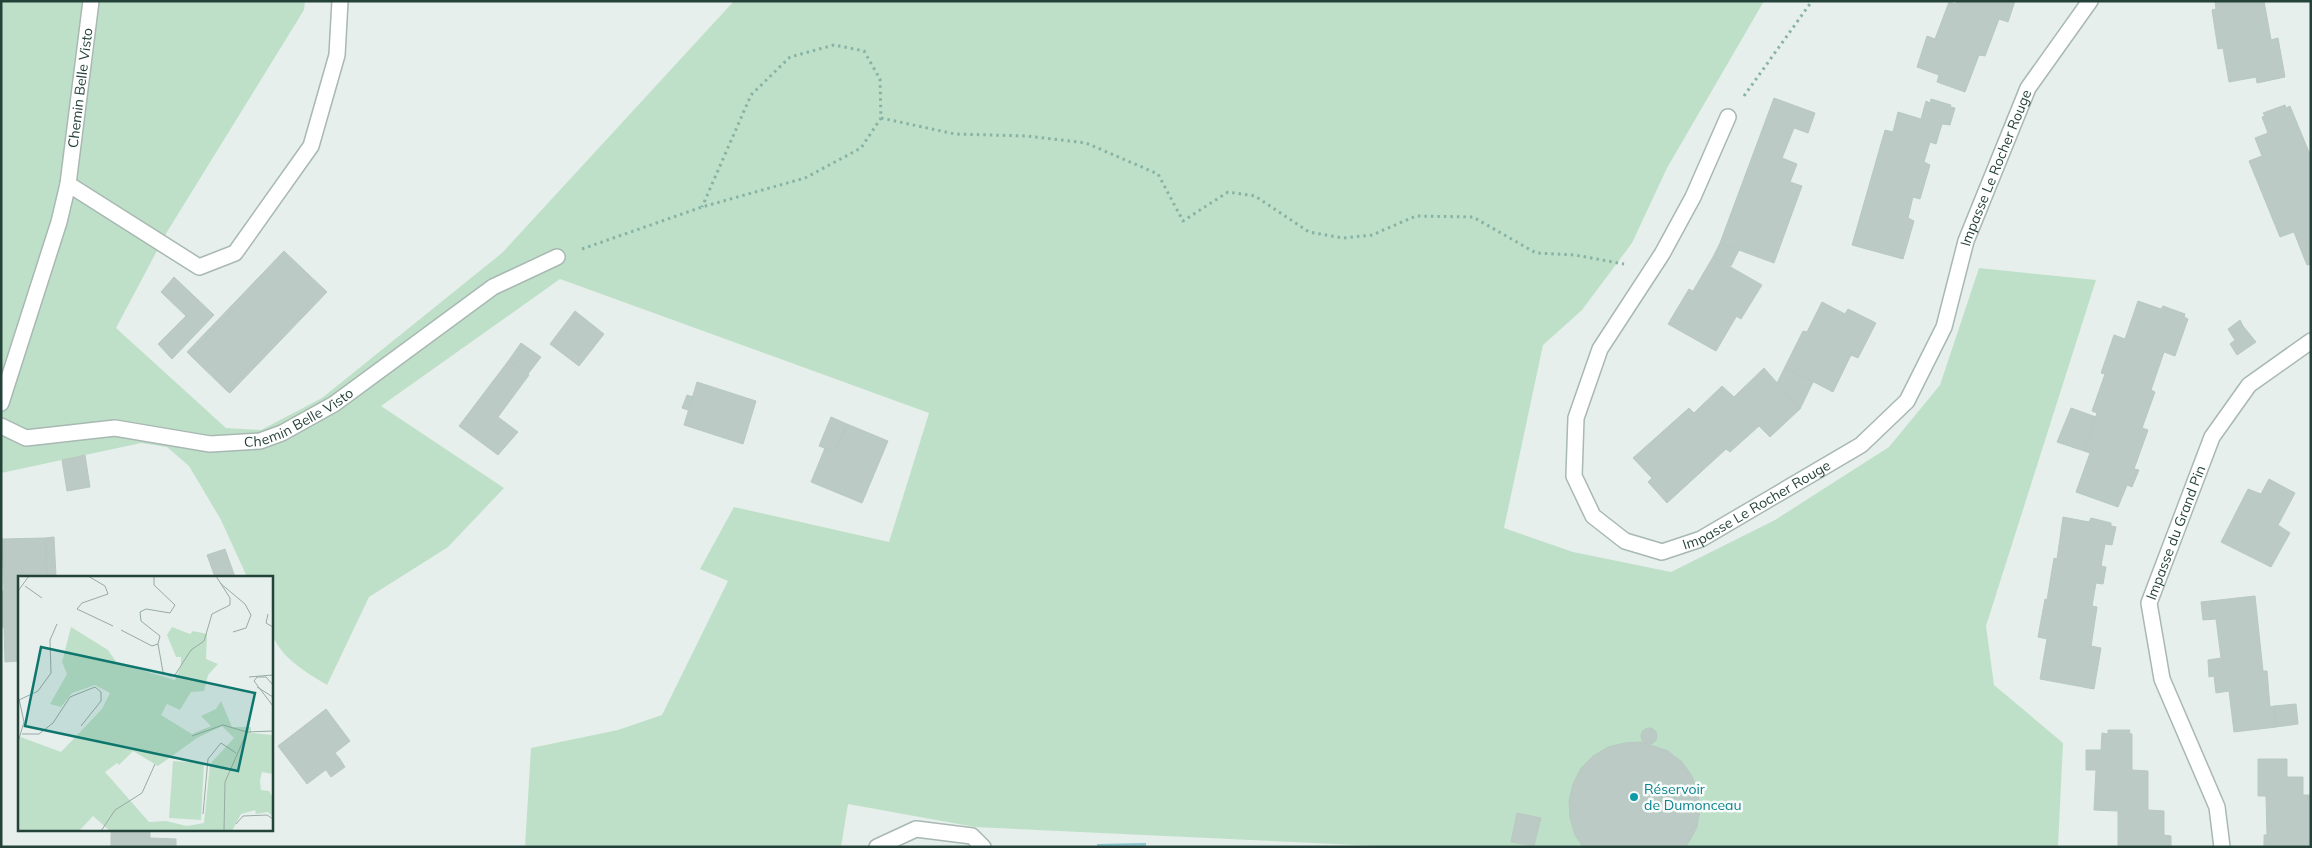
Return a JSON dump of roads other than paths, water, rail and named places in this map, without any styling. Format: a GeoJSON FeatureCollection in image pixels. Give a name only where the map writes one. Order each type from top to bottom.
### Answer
{"type":"FeatureCollection","features":[{"type":"Feature","properties":{"kind":"street","name":"Chemin Belle Visto"},"geometry":{"type":"LineString","coordinates":[[1,403],[59,222],[68,184],[91,1]]}},
{"type":"Feature","properties":{"kind":"street"},"geometry":{"type":"LineString","coordinates":[[68,184],[199,267],[235,253],[311,146],[337,55],[340,1]]}},
{"type":"Feature","properties":{"kind":"street","name":"Impasse Le Rocher Rouge"},"geometry":{"type":"LineString","coordinates":[[1728,116],[1693,197],[1653,269],[1600,348],[1576,418],[1574,476],[1593,516],[1625,541],[1662,552],[1701,539],[1861,445],[1907,401],[1944,327],[1966,241],[2028,88],[2090,1]]}},
{"type":"Feature","properties":{"kind":"street","name":"Chemin Belle Visto"},"geometry":{"type":"LineString","coordinates":[[1,426],[26,438],[115,428],[210,444],[260,442],[282,433],[334,404],[492,287],[558,257]]}},
{"type":"Feature","properties":{"kind":"street","name":"Impasse du Grand Pin"},"geometry":{"type":"LineString","coordinates":[[2222,847],[2217,807],[2162,679],[2149,603],[2212,438],[2249,385],[2311,341]]}},
{"type":"Feature","properties":{"kind":"street"},"geometry":{"type":"LineString","coordinates":[[877,847],[916,829],[972,836],[983,847]]}},
{"type":"Feature","properties":{"kind":"water"},"geometry":{"type":"Polygon","coordinates":[[[1146,843],[1146,847],[1097,847],[1097,844],[1146,843]]]}},
{"type":"Feature","properties":{"kind":"place","name":"Réservoir de Dumonceau"},"geometry":{"type":"Point","coordinates":[1634,797]}}]}
